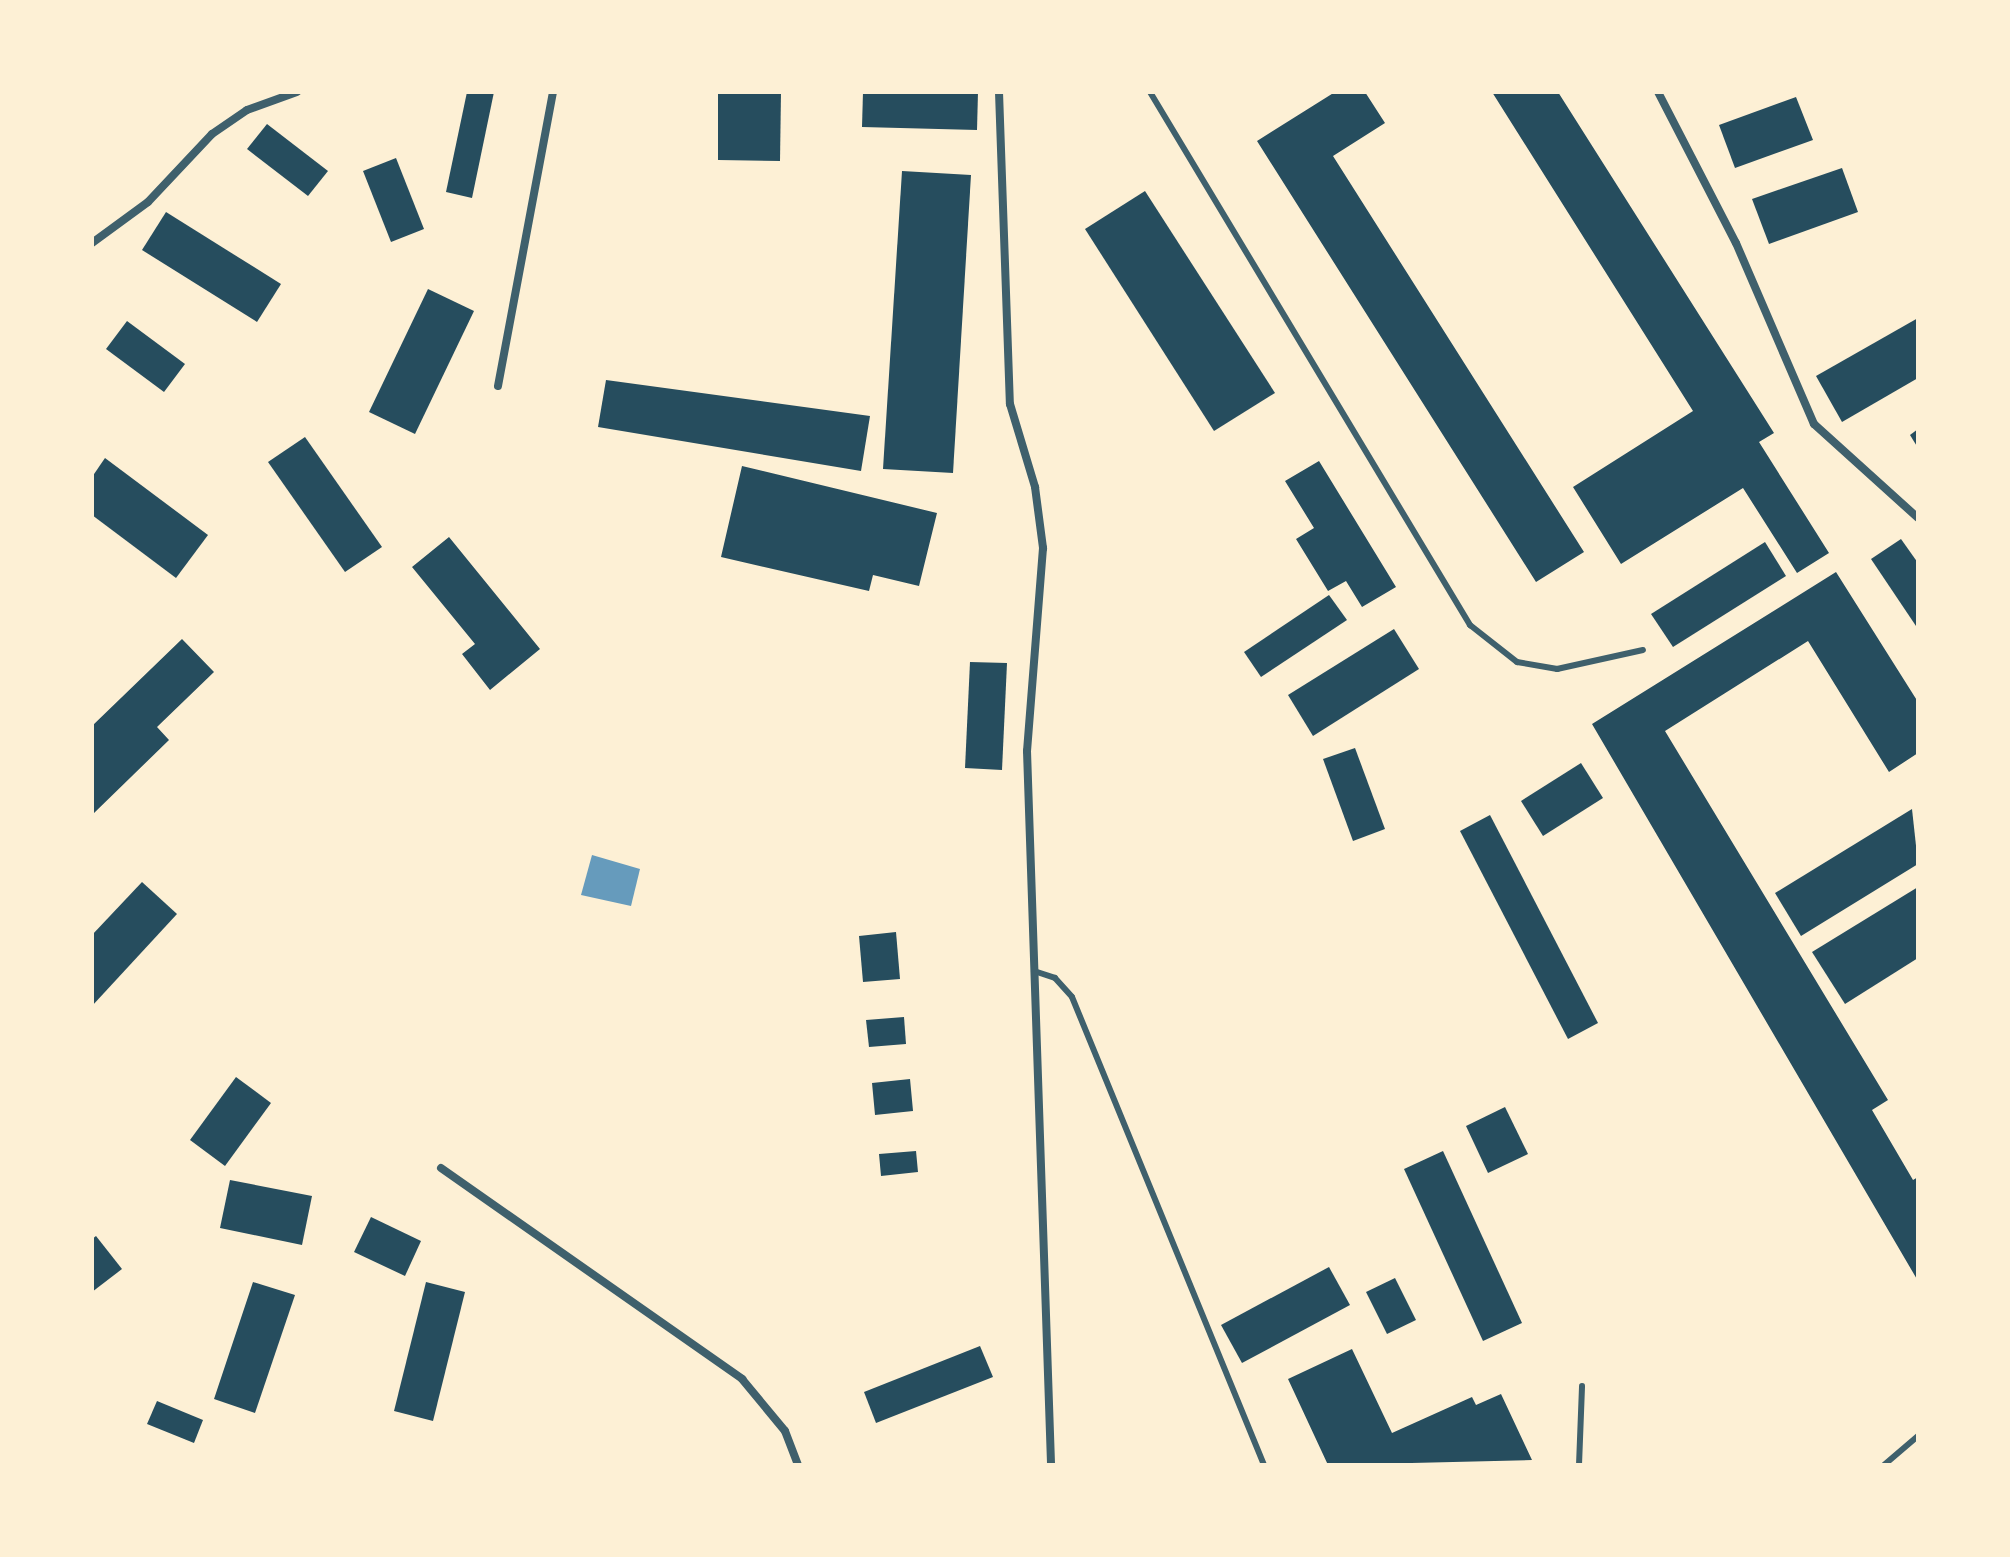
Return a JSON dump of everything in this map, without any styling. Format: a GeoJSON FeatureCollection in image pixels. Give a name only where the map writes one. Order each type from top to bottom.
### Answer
{"type":"FeatureCollection","features":[{"type":"Feature","properties":{"kind":"street"},"geometry":{"type":"LineString","coordinates":[[92,243],[148,202],[212,134],[247,110],[297,92]]}},
{"type":"Feature","properties":{"kind":"street"},"geometry":{"type":"LineString","coordinates":[[498,386],[553,92]]}},
{"type":"Feature","properties":{"kind":"street"},"geometry":{"type":"LineString","coordinates":[[999,92],[1010,404],[1035,487],[1043,548],[1027,751],[1051,1465]]}},
{"type":"Feature","properties":{"kind":"street"},"geometry":{"type":"LineString","coordinates":[[1658,92],[1736,243],[1814,424],[1918,518]]}},
{"type":"Feature","properties":{"kind":"street"},"geometry":{"type":"LineString","coordinates":[[441,1168],[742,1379],[785,1431],[798,1465]]}},
{"type":"Feature","properties":{"kind":"lane"},"geometry":{"type":"LineString","coordinates":[[1150,92],[1470,625],[1517,662],[1557,669],[1643,650]]}},
{"type":"Feature","properties":{"kind":"lane"},"geometry":{"type":"LineString","coordinates":[[1034,971],[1055,978],[1072,997],[1264,1465]]}},
{"type":"Feature","properties":{"kind":"lane"},"geometry":{"type":"LineString","coordinates":[[1579,1465],[1582,1386]]}},
{"type":"Feature","properties":{"kind":"lane"},"geometry":{"type":"LineString","coordinates":[[1884,1465],[1918,1436]]}},
{"type":"Feature","properties":{"kind":"water"},"geometry":{"type":"Polygon","coordinates":[[[592,855],[640,869],[631,906],[581,895],[592,855]]]}},
{"type":"Feature","properties":{"kind":"building"},"geometry":{"type":"Polygon","coordinates":[[[467,92],[494,92],[472,198],[446,192],[467,92]]]}},
{"type":"Feature","properties":{"kind":"building"},"geometry":{"type":"Polygon","coordinates":[[[718,92],[781,92],[780,161],[718,160],[718,92]]]}},
{"type":"Feature","properties":{"kind":"building"},"geometry":{"type":"Polygon","coordinates":[[[863,92],[978,92],[977,130],[862,127],[863,92]]]}},
{"type":"Feature","properties":{"kind":"building"},"geometry":{"type":"Polygon","coordinates":[[[1335,92],[1365,92],[1385,123],[1333,156],[1584,552],[1536,582],[1257,141],[1335,92]]]}},
{"type":"Feature","properties":{"kind":"building"},"geometry":{"type":"Polygon","coordinates":[[[1492,92],[1558,92],[1774,433],[1759,442],[1829,553],[1797,573],[1743,488],[1621,564],[1573,487],[1693,411],[1492,92]]]}},
{"type":"Feature","properties":{"kind":"building"},"geometry":{"type":"Polygon","coordinates":[[[1796,97],[1813,140],[1735,168],[1719,125],[1796,97]]]}},
{"type":"Feature","properties":{"kind":"building"},"geometry":{"type":"Polygon","coordinates":[[[267,124],[328,171],[308,196],[247,149],[267,124]]]}},
{"type":"Feature","properties":{"kind":"building"},"geometry":{"type":"Polygon","coordinates":[[[396,158],[424,229],[391,242],[363,171],[396,158]]]}},
{"type":"Feature","properties":{"kind":"building"},"geometry":{"type":"Polygon","coordinates":[[[1842,168],[1858,212],[1769,244],[1752,199],[1842,168]]]}},
{"type":"Feature","properties":{"kind":"building"},"geometry":{"type":"Polygon","coordinates":[[[902,171],[971,175],[953,473],[883,469],[902,171]]]}},
{"type":"Feature","properties":{"kind":"building"},"geometry":{"type":"Polygon","coordinates":[[[1145,191],[1275,393],[1214,431],[1085,229],[1145,191]]]}},
{"type":"Feature","properties":{"kind":"building"},"geometry":{"type":"Polygon","coordinates":[[[166,212],[281,284],[257,322],[142,250],[166,212]]]}},
{"type":"Feature","properties":{"kind":"building"},"geometry":{"type":"Polygon","coordinates":[[[428,289],[474,311],[415,434],[369,412],[428,289]]]}},
{"type":"Feature","properties":{"kind":"building"},"geometry":{"type":"Polygon","coordinates":[[[1918,318],[1918,378],[1842,422],[1816,376],[1918,318]]]}},
{"type":"Feature","properties":{"kind":"building"},"geometry":{"type":"Polygon","coordinates":[[[127,321],[185,364],[164,392],[106,349],[127,321]]]}},
{"type":"Feature","properties":{"kind":"building"},"geometry":{"type":"Polygon","coordinates":[[[606,380],[870,416],[861,471],[598,427],[606,380]]]}},
{"type":"Feature","properties":{"kind":"building"},"geometry":{"type":"Polygon","coordinates":[[[1918,429],[1918,448],[1910,435],[1918,429]]]}},
{"type":"Feature","properties":{"kind":"building"},"geometry":{"type":"Polygon","coordinates":[[[305,437],[382,547],[345,572],[268,462],[305,437]]]}},
{"type":"Feature","properties":{"kind":"building"},"geometry":{"type":"Polygon","coordinates":[[[105,458],[208,535],[176,578],[92,515],[92,477],[105,458]]]}},
{"type":"Feature","properties":{"kind":"building"},"geometry":{"type":"Polygon","coordinates":[[[1319,461],[1396,587],[1362,607],[1346,581],[1328,591],[1296,539],[1314,528],[1285,481],[1319,461]]]}},
{"type":"Feature","properties":{"kind":"building"},"geometry":{"type":"Polygon","coordinates":[[[742,466],[937,513],[919,586],[873,575],[869,591],[721,557],[742,466]]]}},
{"type":"Feature","properties":{"kind":"building"},"geometry":{"type":"Polygon","coordinates":[[[449,537],[540,649],[490,690],[462,654],[475,644],[412,567],[449,537]]]}},
{"type":"Feature","properties":{"kind":"building"},"geometry":{"type":"Polygon","coordinates":[[[1901,539],[1918,563],[1918,629],[1871,559],[1901,539]]]}},
{"type":"Feature","properties":{"kind":"building"},"geometry":{"type":"Polygon","coordinates":[[[1765,542],[1786,576],[1673,647],[1651,614],[1765,542]]]}},
{"type":"Feature","properties":{"kind":"building"},"geometry":{"type":"Polygon","coordinates":[[[1836,572],[1918,702],[1918,753],[1889,772],[1808,641],[1665,731],[1888,1100],[1872,1110],[1913,1180],[1918,1177],[1918,1281],[1592,724],[1836,572]]]}},
{"type":"Feature","properties":{"kind":"building"},"geometry":{"type":"Polygon","coordinates":[[[1329,595],[1347,620],[1261,677],[1244,652],[1329,595]]]}},
{"type":"Feature","properties":{"kind":"building"},"geometry":{"type":"Polygon","coordinates":[[[1394,629],[1419,669],[1313,736],[1288,695],[1394,629]]]}},
{"type":"Feature","properties":{"kind":"building"},"geometry":{"type":"Polygon","coordinates":[[[182,639],[214,672],[157,727],[169,740],[92,815],[92,726],[182,639]]]}},
{"type":"Feature","properties":{"kind":"building"},"geometry":{"type":"Polygon","coordinates":[[[970,662],[1007,663],[1002,770],[965,768],[970,662]]]}},
{"type":"Feature","properties":{"kind":"building"},"geometry":{"type":"Polygon","coordinates":[[[1355,748],[1385,829],[1353,841],[1323,759],[1355,748]]]}},
{"type":"Feature","properties":{"kind":"building"},"geometry":{"type":"Polygon","coordinates":[[[1581,763],[1603,798],[1543,836],[1521,801],[1581,763]]]}},
{"type":"Feature","properties":{"kind":"building"},"geometry":{"type":"Polygon","coordinates":[[[1912,809],[1918,864],[1801,936],[1775,893],[1912,809]]]}},
{"type":"Feature","properties":{"kind":"building"},"geometry":{"type":"Polygon","coordinates":[[[1490,815],[1598,1023],[1568,1039],[1460,831],[1490,815]]]}},
{"type":"Feature","properties":{"kind":"building"},"geometry":{"type":"Polygon","coordinates":[[[142,882],[177,914],[92,1006],[92,935],[142,882]]]}},
{"type":"Feature","properties":{"kind":"building"},"geometry":{"type":"Polygon","coordinates":[[[1918,887],[1918,958],[1845,1004],[1812,952],[1918,887]]]}},
{"type":"Feature","properties":{"kind":"building"},"geometry":{"type":"Polygon","coordinates":[[[896,932],[900,979],[863,982],[859,936],[896,932]]]}},
{"type":"Feature","properties":{"kind":"building"},"geometry":{"type":"Polygon","coordinates":[[[904,1017],[906,1044],[869,1047],[866,1020],[904,1017]]]}},
{"type":"Feature","properties":{"kind":"building"},"geometry":{"type":"Polygon","coordinates":[[[236,1077],[271,1103],[225,1166],[190,1140],[236,1077]]]}},
{"type":"Feature","properties":{"kind":"building"},"geometry":{"type":"Polygon","coordinates":[[[910,1079],[913,1111],[875,1115],[872,1083],[910,1079]]]}},
{"type":"Feature","properties":{"kind":"building"},"geometry":{"type":"Polygon","coordinates":[[[1505,1107],[1528,1154],[1488,1173],[1466,1126],[1505,1107]]]}},
{"type":"Feature","properties":{"kind":"building"},"geometry":{"type":"Polygon","coordinates":[[[916,1151],[918,1172],[881,1176],[879,1154],[916,1151]]]}},
{"type":"Feature","properties":{"kind":"building"},"geometry":{"type":"Polygon","coordinates":[[[1443,1151],[1522,1323],[1483,1341],[1404,1169],[1443,1151]]]}},
{"type":"Feature","properties":{"kind":"building"},"geometry":{"type":"Polygon","coordinates":[[[230,1180],[312,1196],[302,1245],[220,1228],[230,1180]]]}},
{"type":"Feature","properties":{"kind":"building"},"geometry":{"type":"Polygon","coordinates":[[[371,1217],[421,1241],[405,1276],[354,1252],[371,1217]]]}},
{"type":"Feature","properties":{"kind":"building"},"geometry":{"type":"Polygon","coordinates":[[[96,1236],[122,1269],[92,1292],[92,1239],[96,1236]]]}},
{"type":"Feature","properties":{"kind":"building"},"geometry":{"type":"Polygon","coordinates":[[[1329,1267],[1350,1305],[1242,1363],[1221,1325],[1329,1267]]]}},
{"type":"Feature","properties":{"kind":"building"},"geometry":{"type":"Polygon","coordinates":[[[1395,1278],[1416,1320],[1387,1334],[1366,1292],[1395,1278]]]}},
{"type":"Feature","properties":{"kind":"building"},"geometry":{"type":"Polygon","coordinates":[[[253,1282],[295,1295],[255,1413],[214,1399],[253,1282]]]}},
{"type":"Feature","properties":{"kind":"building"},"geometry":{"type":"Polygon","coordinates":[[[426,1282],[465,1292],[433,1421],[394,1411],[426,1282]]]}},
{"type":"Feature","properties":{"kind":"building"},"geometry":{"type":"Polygon","coordinates":[[[980,1346],[993,1377],[876,1423],[864,1392],[980,1346]]]}},
{"type":"Feature","properties":{"kind":"building"},"geometry":{"type":"Polygon","coordinates":[[[1352,1349],[1392,1433],[1472,1397],[1476,1405],[1501,1394],[1532,1460],[1328,1465],[1288,1379],[1352,1349]]]}},
{"type":"Feature","properties":{"kind":"building"},"geometry":{"type":"Polygon","coordinates":[[[157,1401],[203,1420],[194,1443],[147,1424],[157,1401]]]}}]}
